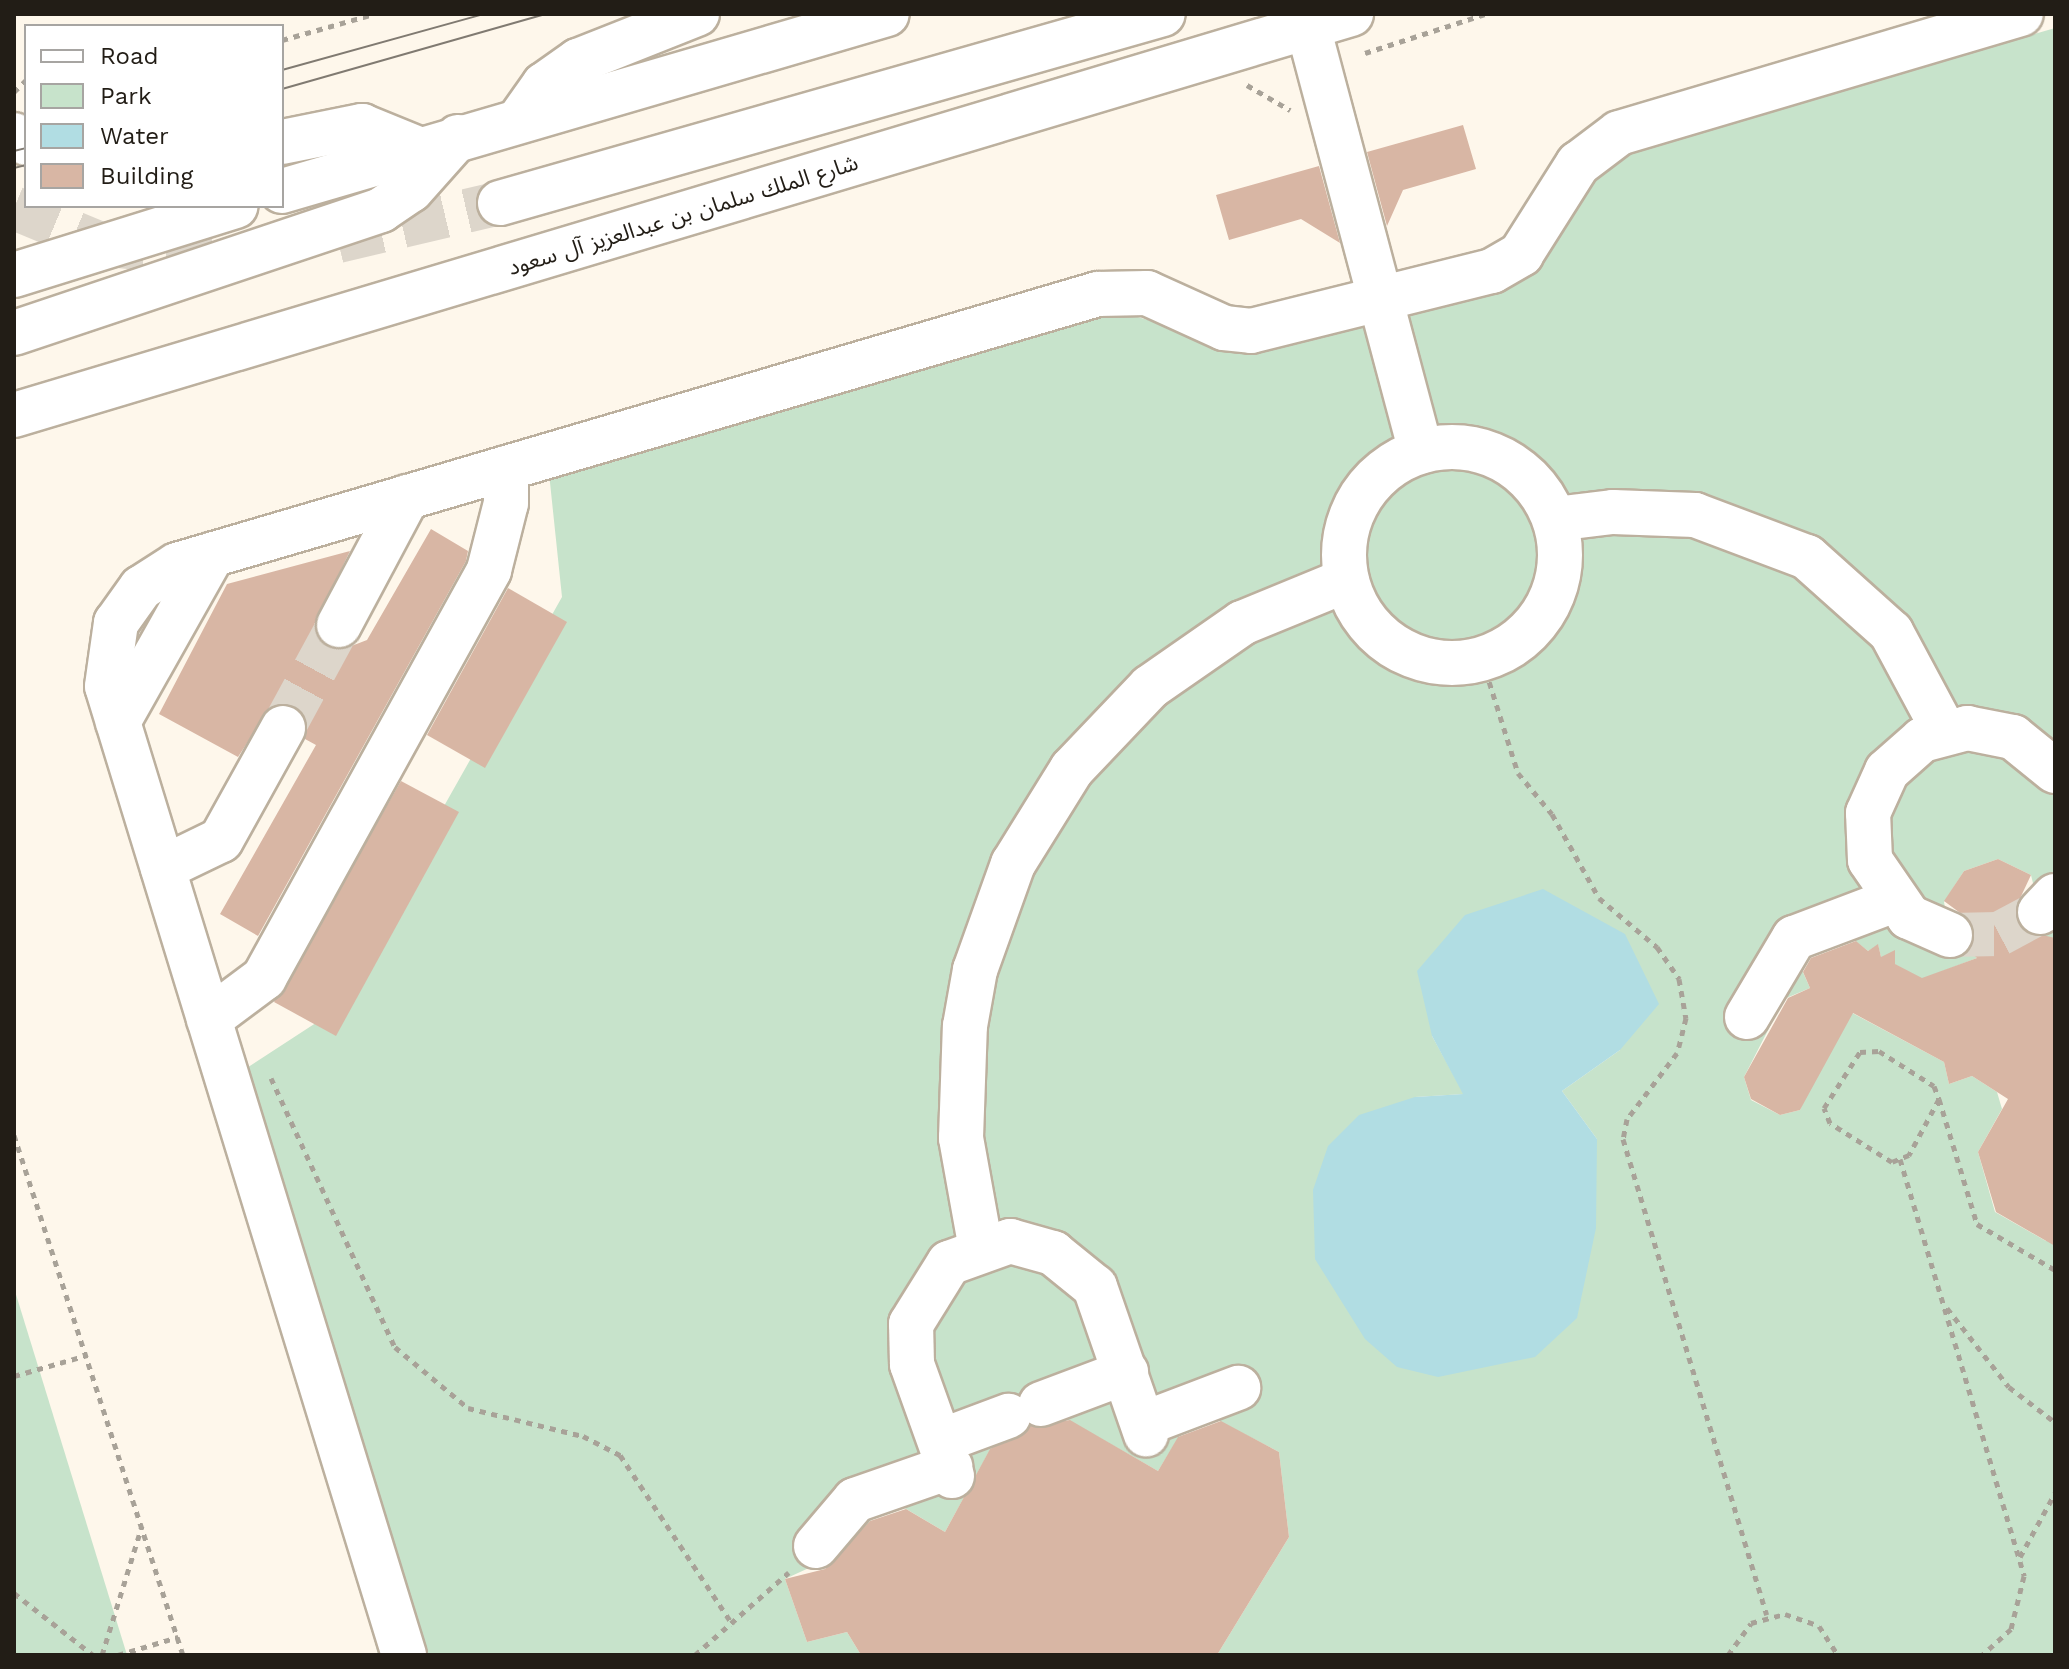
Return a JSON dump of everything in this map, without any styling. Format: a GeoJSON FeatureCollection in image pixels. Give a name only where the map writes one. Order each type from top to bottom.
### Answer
{"type":"FeatureCollection","features":[{"type":"Feature","properties":{"kind":"main road"},"geometry":{"type":"LineString","coordinates":[[520,119],[544,85],[578,61],[697,14]]}},
{"type":"Feature","properties":{"kind":"main road"},"geometry":{"type":"LineString","coordinates":[[284,190],[887,14]]}},
{"type":"Feature","properties":{"kind":"main road"},"geometry":{"type":"LineString","coordinates":[[500,203],[1163,14]]}},
{"type":"Feature","properties":{"kind":"main road","name":"شارع الملك سلمان بن عبدالعزيز آل سعود"},"geometry":{"type":"LineString","coordinates":[[17,400],[74,397],[1351,14]]}},
{"type":"Feature","properties":{"kind":"main road"},"geometry":{"type":"LineString","coordinates":[[404,1655],[118,722],[106,665],[116,623],[158,575],[212,555],[407,497],[1114,291],[1147,293],[1240,331],[1380,299],[1507,264],[1532,242],[1578,164],[1619,133],[2021,14]]}},
{"type":"Feature","properties":{"kind":"main road"},"geometry":{"type":"LineString","coordinates":[[1308,27],[1421,451]]}},
{"type":"Feature","properties":{"kind":"main road"},"geometry":{"type":"LineString","coordinates":[[284,142],[362,126],[438,143]]}},
{"type":"Feature","properties":{"kind":"main road"},"geometry":{"type":"LineString","coordinates":[[14,333],[381,210],[411,190],[438,143]]}},
{"type":"Feature","properties":{"kind":"main road"},"geometry":{"type":"LineString","coordinates":[[14,275],[229,208]]}},
{"type":"Feature","properties":{"kind":"main road"},"geometry":{"type":"LineString","coordinates":[[1467,448],[1501,459],[1530,479],[1555,519],[1561,563],[1549,605],[1522,639],[1482,659],[1439,663],[1398,648],[1365,620],[1347,580],[1352,511],[1380,474],[1421,451],[1467,448]]}},
{"type":"Feature","properties":{"kind":"main road"},"geometry":{"type":"LineString","coordinates":[[209,1019],[264,978],[489,570],[504,514],[506,468]]}},
{"type":"Feature","properties":{"kind":"main road"},"geometry":{"type":"LineString","coordinates":[[339,625],[407,497]]}},
{"type":"Feature","properties":{"kind":"main road"},"geometry":{"type":"LineString","coordinates":[[1555,519],[1695,515],[1807,557],[1891,632],[1944,731]]}},
{"type":"Feature","properties":{"kind":"main road"},"geometry":{"type":"LineString","coordinates":[[981,1249],[961,1138],[965,1026],[987,929],[1013,864],[1072,769],[1150,687],[1242,623],[1347,580]]}},
{"type":"Feature","properties":{"kind":"main road"},"geometry":{"type":"LineString","coordinates":[[163,868],[221,840],[283,728]]}},
{"type":"Feature","properties":{"kind":"main road"},"geometry":{"type":"LineString","coordinates":[[1950,935],[1892,901],[1870,860],[1875,791],[1902,753],[1944,731],[2013,737],[2055,771]]}},
{"type":"Feature","properties":{"kind":"main road"},"geometry":{"type":"LineString","coordinates":[[1747,1017],[1794,938],[1892,901]]}},
{"type":"Feature","properties":{"kind":"main road"},"geometry":{"type":"LineString","coordinates":[[948,1461],[912,1364],[911,1324],[942,1270],[981,1249],[1025,1241],[1082,1273],[1100,1294],[1145,1429],[1238,1388]]}},
{"type":"Feature","properties":{"kind":"main road"},"geometry":{"type":"LineString","coordinates":[[816,1546],[855,1500],[948,1461],[1025,1410],[1126,1372]]}},
{"type":"Feature","properties":{"kind":"path"},"geometry":{"type":"LineString","coordinates":[[284,39],[374,14]]}},
{"type":"Feature","properties":{"kind":"path"},"geometry":{"type":"LineString","coordinates":[[1482,659],[1518,773],[1552,814],[1599,898],[1657,947],[1679,979],[1686,1018],[1677,1053],[1627,1119],[1623,1139],[1767,1615]]}},
{"type":"Feature","properties":{"kind":"path"},"geometry":{"type":"LineString","coordinates":[[1939,1099],[1900,1159],[1892,1162],[1830,1123],[1824,1108],[1860,1052],[1879,1051],[1934,1086],[1939,1099],[1977,1224],[2055,1270]]}},
{"type":"Feature","properties":{"kind":"path"},"geometry":{"type":"LineString","coordinates":[[264,1062],[395,1347],[468,1408],[583,1436],[620,1455],[733,1625]]}},
{"type":"Feature","properties":{"kind":"path"},"geometry":{"type":"LineString","coordinates":[[14,1135],[183,1655]]}},
{"type":"Feature","properties":{"kind":"path"},"geometry":{"type":"LineString","coordinates":[[1900,1159],[2020,1558],[2020,1613],[1982,1655]]}},
{"type":"Feature","properties":{"kind":"path"},"geometry":{"type":"LineString","coordinates":[[1945,1305],[2009,1387],[2055,1422]]}},
{"type":"Feature","properties":{"kind":"path"},"geometry":{"type":"LineString","coordinates":[[14,1376],[87,1355]]}},
{"type":"Feature","properties":{"kind":"path"},"geometry":{"type":"LineString","coordinates":[[2020,1558],[2055,1493]]}},
{"type":"Feature","properties":{"kind":"path"},"geometry":{"type":"LineString","coordinates":[[102,1655],[142,1524]]}},
{"type":"Feature","properties":{"kind":"path"},"geometry":{"type":"LineString","coordinates":[[695,1655],[733,1625],[816,1546]]}},
{"type":"Feature","properties":{"kind":"path"},"geometry":{"type":"LineString","coordinates":[[14,1593],[93,1655]]}},
{"type":"Feature","properties":{"kind":"path"},"geometry":{"type":"LineString","coordinates":[[1728,1655],[1737,1635],[1767,1615],[1803,1617],[1838,1655]]}},
{"type":"Feature","properties":{"kind":"path"},"geometry":{"type":"LineString","coordinates":[[118,1655],[178,1637]]}},
{"type":"Feature","properties":{"kind":"green space"},"geometry":{"type":"Polygon","coordinates":[[[2055,28],[2055,938],[2032,945],[2040,912],[2031,875],[1998,859],[1964,871],[1944,902],[1950,935],[1977,958],[1922,979],[1881,957],[1878,945],[1868,951],[1844,932],[1820,942],[1801,968],[1810,988],[1784,999],[1744,1077],[1751,1100],[1780,1115],[1800,1110],[1843,1008],[1944,1062],[1949,1084],[1972,1076],[1997,1092],[2002,1109],[1978,1152],[1995,1212],[2046,1241],[2055,1238],[2055,1655],[1217,1655],[1289,1537],[1279,1452],[1196,1409],[1158,1471],[1021,1393],[945,1532],[886,1497],[852,1548],[785,1579],[807,1642],[847,1632],[861,1655],[378,1655],[239,1073],[325,1017],[562,597],[549,473],[1108,308],[1247,350],[1525,276],[1609,158],[2055,28]],[[1432,1036],[1464,1094],[1415,1097],[1597,1139],[1562,1091],[1620,1050],[1432,1036]]]}},
{"type":"Feature","properties":{"kind":"green space"},"geometry":{"type":"Polygon","coordinates":[[[14,1288],[127,1655],[14,1655],[14,1288]]]}},
{"type":"Feature","properties":{"kind":"water"},"geometry":{"type":"Polygon","coordinates":[[[1543,889],[1625,934],[1659,1004],[1620,1050],[1562,1091],[1597,1139],[1596,1228],[1577,1318],[1535,1357],[1438,1377],[1397,1367],[1365,1339],[1315,1259],[1313,1190],[1328,1146],[1359,1115],[1415,1097],[1463,1094],[1432,1036],[1417,971],[1465,915],[1543,889]]]}},
{"type":"Feature","properties":{"kind":"building"},"geometry":{"type":"Polygon","coordinates":[[[1463,125],[1476,169],[1403,190],[1387,226],[1367,152],[1463,125]]]}},
{"type":"Feature","properties":{"kind":"building"},"geometry":{"type":"Polygon","coordinates":[[[1319,166],[1340,243],[1301,219],[1229,240],[1216,195],[1319,166]]]}},
{"type":"Feature","properties":{"kind":"building"},"geometry":{"type":"Polygon","coordinates":[[[431,529],[468,551],[466,561],[258,936],[220,914],[316,745],[305,739],[305,716],[294,706],[270,707],[238,757],[159,714],[227,584],[350,551],[314,625],[318,639],[341,650],[367,640],[431,529]]]}},
{"type":"Feature","properties":{"kind":"building"},"geometry":{"type":"Polygon","coordinates":[[[508,588],[567,622],[485,768],[427,735],[508,588]]]}},
{"type":"Feature","properties":{"kind":"building"},"geometry":{"type":"Polygon","coordinates":[[[401,781],[459,812],[336,1036],[274,1002],[401,781]]]}},
{"type":"Feature","properties":{"kind":"building"},"geometry":{"type":"Polygon","coordinates":[[[1998,859],[2031,875],[2016,907],[2022,930],[2055,938],[2055,1246],[1996,1212],[1978,1152],[2008,1099],[1972,1076],[1949,1084],[1944,1062],[1853,1013],[1800,1110],[1780,1115],[1751,1099],[1744,1077],[1788,998],[1810,988],[1803,972],[1811,958],[1856,941],[1868,951],[1878,944],[1881,957],[1895,950],[1895,964],[1922,978],[1977,958],[1968,951],[1971,921],[1944,901],[1964,871],[1998,859]]]}},
{"type":"Feature","properties":{"kind":"building"},"geometry":{"type":"Polygon","coordinates":[[[1070,1420],[1158,1471],[1178,1437],[1221,1421],[1279,1452],[1289,1537],[1217,1655],[861,1655],[847,1632],[807,1642],[785,1579],[825,1569],[870,1521],[906,1509],[945,1532],[990,1449],[1030,1426],[1070,1420]]]}},
{"type":"Feature","properties":{"kind":"tunnel"},"geometry":{"type":"LineString","coordinates":[[338,241],[500,203]]}},
{"type":"Feature","properties":{"kind":"tunnel"},"geometry":{"type":"LineString","coordinates":[[14,208],[101,244],[231,258]]}},
{"type":"Feature","properties":{"kind":"tunnel"},"geometry":{"type":"LineString","coordinates":[[283,728],[339,625]]}},
{"type":"Feature","properties":{"kind":"tunnel"},"geometry":{"type":"LineString","coordinates":[[1950,935],[1999,934],[2040,912]]}},
{"type":"Feature","properties":{"kind":"tram line"},"geometry":{"type":"LineString","coordinates":[[284,69],[484,14]]}},
{"type":"Feature","properties":{"kind":"tram line"},"geometry":{"type":"LineString","coordinates":[[284,88],[546,14]]}},
{"type":"Feature","properties":{"kind":"tram line"},"geometry":{"type":"LineString","coordinates":[[14,151],[24,148]]}},
{"type":"Feature","properties":{"kind":"tram line"},"geometry":{"type":"LineString","coordinates":[[14,168],[24,166]]}}]}
